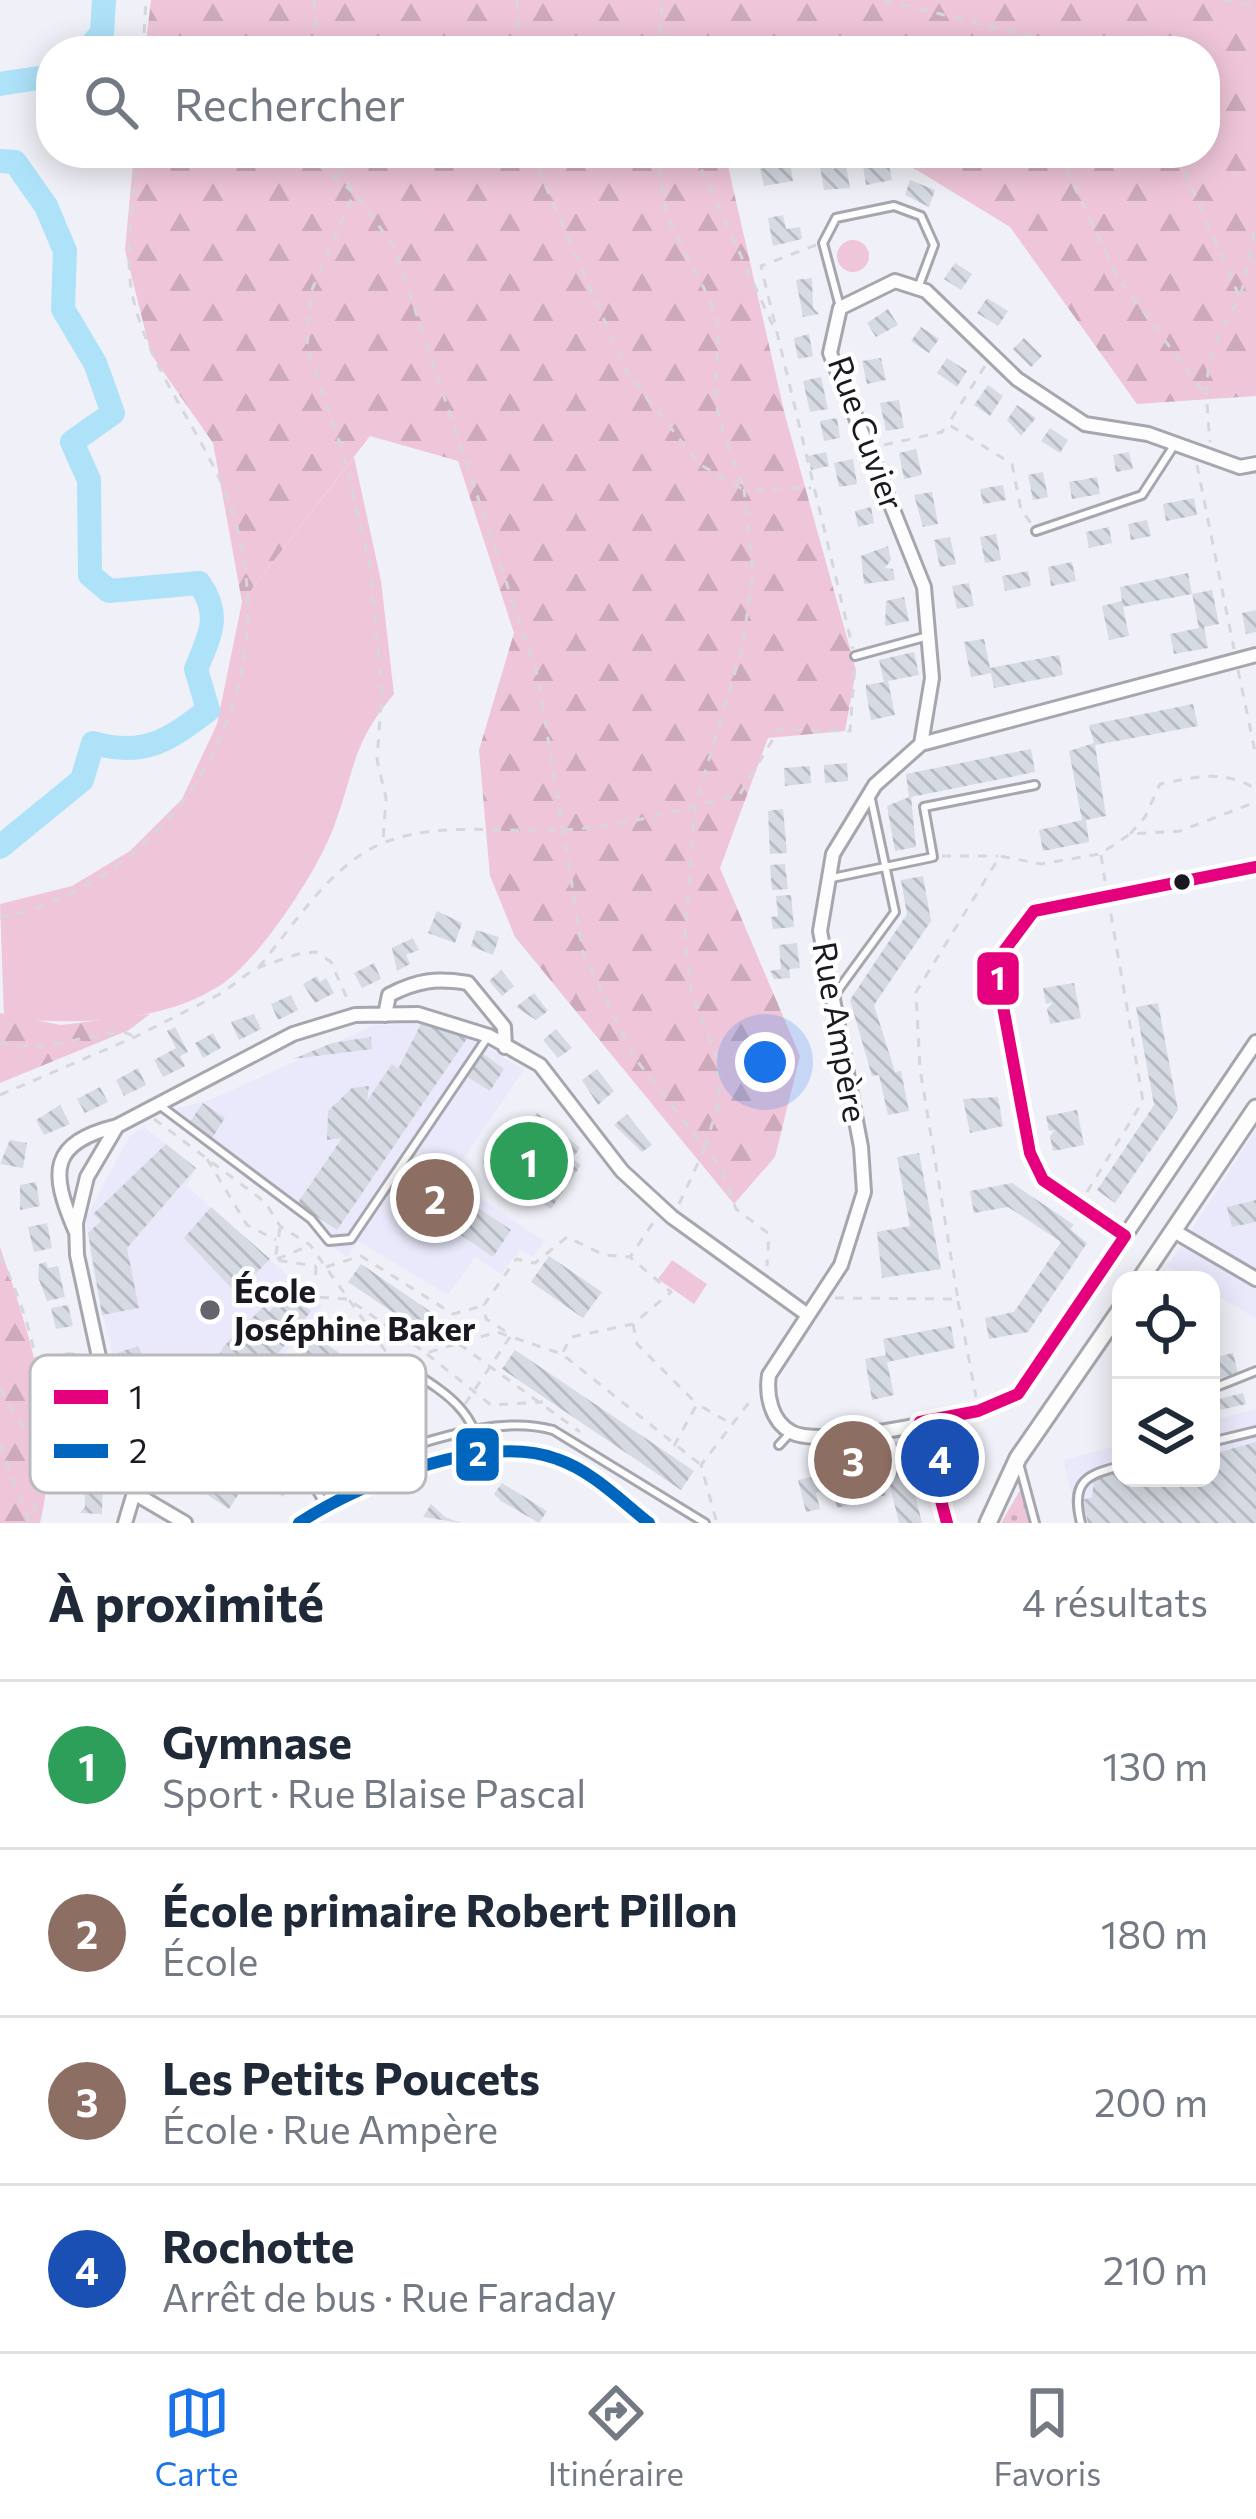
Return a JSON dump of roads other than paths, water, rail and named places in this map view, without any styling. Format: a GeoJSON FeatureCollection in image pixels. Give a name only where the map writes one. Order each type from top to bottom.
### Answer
{"type":"FeatureCollection","features":[{"type":"Feature","properties":{"kind":"street","name":"Rue Cuvier"},"geometry":{"type":"LineString","coordinates":[[917,288],[896,281],[840,308],[830,353],[924,587],[932,678],[921,744]]}},
{"type":"Feature","properties":{"kind":"street"},"geometry":{"type":"LineString","coordinates":[[917,288],[1016,379],[1084,424],[1175,444],[1240,467],[1256,464]]}},
{"type":"Feature","properties":{"kind":"street","name":"Rue Ampère"},"geometry":{"type":"LineString","coordinates":[[791,1432],[766,1391],[773,1363],[841,1265],[865,1192],[861,1147],[820,932],[833,854],[869,794],[921,744],[1256,655]]}},
{"type":"Feature","properties":{"kind":"street"},"geometry":{"type":"LineString","coordinates":[[1125,1236],[1043,1180],[1030,1153],[995,963],[1034,911],[1256,867]]}},
{"type":"Feature","properties":{"kind":"street"},"geometry":{"type":"LineString","coordinates":[[385,1015],[389,995],[406,986],[432,977],[468,983],[503,1027],[505,1047]]}},
{"type":"Feature","properties":{"kind":"street"},"geometry":{"type":"LineString","coordinates":[[101,1355],[77,1234],[57,1166],[63,1152],[292,1034],[355,1015],[418,1014],[489,1036],[540,1065],[622,1171],[668,1213],[805,1312]]}},
{"type":"Feature","properties":{"kind":"street"},"geometry":{"type":"LineString","coordinates":[[791,1432],[824,1438],[920,1422],[978,1411],[1018,1394],[1256,1042]]}},
{"type":"Feature","properties":{"kind":"street"},"geometry":{"type":"LineString","coordinates":[[1146,1271],[1256,1108]]}},
{"type":"Feature","properties":{"kind":"street"},"geometry":{"type":"LineString","coordinates":[[77,1234],[87,1177],[116,1126]]}},
{"type":"Feature","properties":{"kind":"street"},"geometry":{"type":"LineString","coordinates":[[1174,1232],[1256,1280]]}},
{"type":"Feature","properties":{"kind":"street"},"geometry":{"type":"LineString","coordinates":[[988,1523],[1018,1458],[1112,1322]]}},
{"type":"Feature","properties":{"kind":"street"},"geometry":{"type":"LineString","coordinates":[[920,1422],[947,1523]]}},
{"type":"Feature","properties":{"kind":"street"},"geometry":{"type":"LineString","coordinates":[[426,1471],[480,1454],[528,1450],[557,1457],[649,1523]]}},
{"type":"Feature","properties":{"kind":"street"},"geometry":{"type":"LineString","coordinates":[[124,1523],[134,1493],[185,1523]]}},
{"type":"Feature","properties":{"kind":"street"},"geometry":{"type":"LineString","coordinates":[[299,1523],[324,1503],[356,1493]]}},
{"type":"Feature","properties":{"kind":"lane"},"geometry":{"type":"LineString","coordinates":[[840,308],[823,243],[836,218],[894,206],[920,216],[934,245],[917,288]]}},
{"type":"Feature","properties":{"kind":"lane"},"geometry":{"type":"LineString","coordinates":[[1036,531],[1142,495],[1175,444]]}},
{"type":"Feature","properties":{"kind":"lane"},"geometry":{"type":"LineString","coordinates":[[855,656],[928,636]]}},
{"type":"Feature","properties":{"kind":"lane"},"geometry":{"type":"LineString","coordinates":[[829,878],[933,857],[924,807],[1035,785]]}},
{"type":"Feature","properties":{"kind":"lane"},"geometry":{"type":"LineString","coordinates":[[831,1000],[895,912],[869,794]]}},
{"type":"Feature","properties":{"kind":"lane"},"geometry":{"type":"LineString","coordinates":[[158,1103],[311,1219],[329,1240],[342,1242],[350,1239],[489,1036]]}},
{"type":"Feature","properties":{"kind":"lane"},"geometry":{"type":"LineString","coordinates":[[1220,1385],[1256,1371]]}},
{"type":"Feature","properties":{"kind":"lane"},"geometry":{"type":"LineString","coordinates":[[426,1381],[463,1407],[477,1430],[480,1454]]}},
{"type":"Feature","properties":{"kind":"lane"},"geometry":{"type":"LineString","coordinates":[[426,1443],[477,1430],[532,1424],[574,1443],[710,1523]]}},
{"type":"Feature","properties":{"kind":"lane"},"geometry":{"type":"LineString","coordinates":[[1220,1440],[1256,1431]]}},
{"type":"Feature","properties":{"kind":"lane"},"geometry":{"type":"LineString","coordinates":[[779,1445],[791,1432]]}},
{"type":"Feature","properties":{"kind":"lane"},"geometry":{"type":"LineString","coordinates":[[1018,1458],[1035,1523]]}},
{"type":"Feature","properties":{"kind":"lane"},"geometry":{"type":"LineString","coordinates":[[1081,1523],[1075,1498],[1080,1482],[1112,1470]]}},
{"type":"Feature","properties":{"kind":"lane"},"geometry":{"type":"LineString","coordinates":[[318,1493],[324,1503]]}},
{"type":"Feature","properties":{"kind":"waterway"},"geometry":{"type":"LineString","coordinates":[[99,36],[104,0]]}},
{"type":"Feature","properties":{"kind":"waterway"},"geometry":{"type":"LineString","coordinates":[[0,84],[36,78]]}},
{"type":"Feature","properties":{"kind":"waterway"},"geometry":{"type":"LineString","coordinates":[[0,161],[15,162],[46,206],[65,251],[63,309],[95,363],[113,413],[72,442],[89,480],[90,575],[109,591],[199,583],[212,615],[196,669],[208,710],[155,743],[127,748],[93,743],[82,780],[0,847]]}},
{"type":"Feature","properties":{"kind":"place","name":"Gymnase"},"geometry":{"type":"Point","coordinates":[529,1161]}},
{"type":"Feature","properties":{"kind":"place","name":"École primaire Robert Pillon"},"geometry":{"type":"Point","coordinates":[435,1198]}},
{"type":"Feature","properties":{"kind":"place","name":"École Joséphine Baker"},"geometry":{"type":"Point","coordinates":[210,1310]}},
{"type":"Feature","properties":{"kind":"place","name":"Rochotte"},"geometry":{"type":"Point","coordinates":[940,1458]}},
{"type":"Feature","properties":{"kind":"place","name":"Les Petits Poucets"},"geometry":{"type":"Point","coordinates":[853,1460]}}]}
